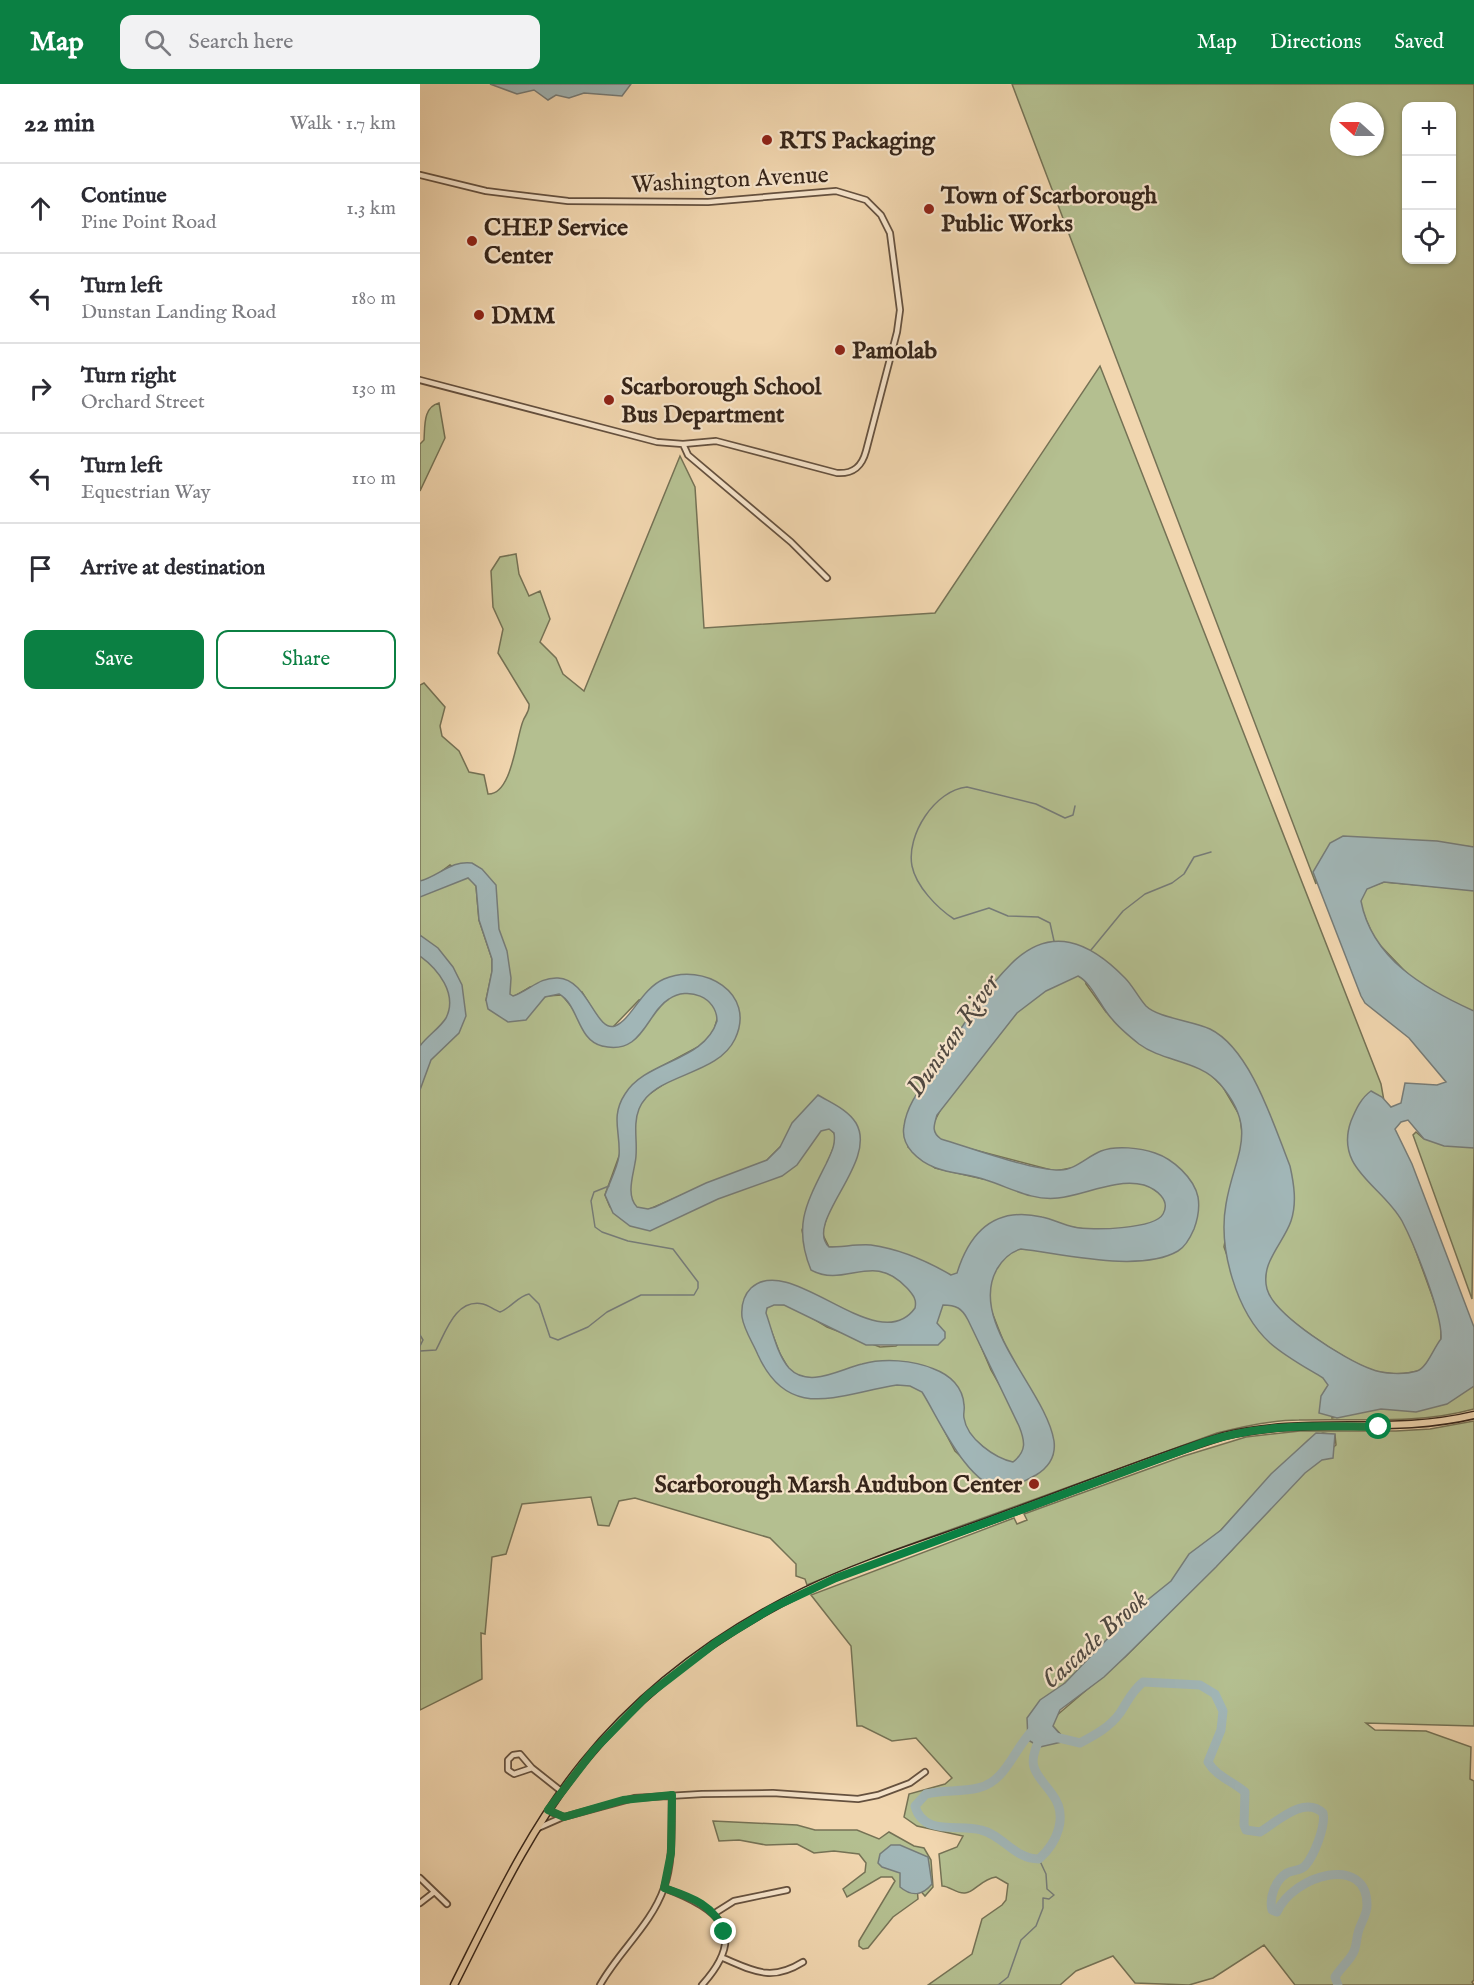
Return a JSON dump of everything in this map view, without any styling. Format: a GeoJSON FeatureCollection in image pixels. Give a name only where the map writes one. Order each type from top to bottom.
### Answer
{"type":"FeatureCollection","features":[{"type":"Feature","properties":{"kind":"main road"},"geometry":{"type":"LineString","coordinates":[[454,1985],[515,1862],[561,1791],[621,1721],[676,1671],[737,1628],[825,1582],[1224,1436],[1282,1426],[1395,1426],[1474,1415]]}},
{"type":"Feature","properties":{"kind":"street","name":"Washington Avenue"},"geometry":{"type":"LineString","coordinates":[[420,175],[486,191],[568,201],[697,203],[839,191],[861,197],[875,207],[884,219],[891,238],[899,317],[866,451],[860,465],[851,472],[837,473],[716,441],[683,444]]}},
{"type":"Feature","properties":{"kind":"street"},"geometry":{"type":"LineString","coordinates":[[420,380],[657,442],[683,444],[688,455],[790,542],[827,578]]}},
{"type":"Feature","properties":{"kind":"street"},"geometry":{"type":"LineString","coordinates":[[532,1768],[514,1774],[507,1768],[508,1760],[513,1755],[520,1754],[532,1768],[561,1791]]}},
{"type":"Feature","properties":{"kind":"street"},"geometry":{"type":"LineString","coordinates":[[536,1829],[564,1817],[623,1800],[672,1795],[765,1793],[858,1799],[872,1797],[910,1783],[924,1772]]}},
{"type":"Feature","properties":{"kind":"street"},"geometry":{"type":"LineString","coordinates":[[600,1985],[649,1917],[664,1888],[671,1853],[672,1795]]}},
{"type":"Feature","properties":{"kind":"street"},"geometry":{"type":"LineString","coordinates":[[548,1810],[564,1817]]}},
{"type":"Feature","properties":{"kind":"street"},"geometry":{"type":"LineString","coordinates":[[420,1878],[447,1904]]}},
{"type":"Feature","properties":{"kind":"street"},"geometry":{"type":"LineString","coordinates":[[664,1888],[702,1903],[715,1913],[725,1936],[723,1958],[702,1985]]}},
{"type":"Feature","properties":{"kind":"street"},"geometry":{"type":"LineString","coordinates":[[715,1913],[734,1901],[787,1890]]}},
{"type":"Feature","properties":{"kind":"street"},"geometry":{"type":"LineString","coordinates":[[420,1903],[433,1893]]}},
{"type":"Feature","properties":{"kind":"street"},"geometry":{"type":"LineString","coordinates":[[772,1893],[773,1902]]}},
{"type":"Feature","properties":{"kind":"street"},"geometry":{"type":"LineString","coordinates":[[723,1958],[765,1973],[778,1974],[803,1962]]}},
{"type":"Feature","properties":{"kind":"street"},"geometry":{"type":"LineString","coordinates":[[792,1969],[796,1976]]}},
{"type":"Feature","properties":{"kind":"green space"},"geometry":{"type":"Polygon","coordinates":[[[1012,84],[1474,84],[1474,847],[1344,837],[1316,876],[1316,884],[1012,84]]]}},
{"type":"Feature","properties":{"kind":"green space"},"geometry":{"type":"Polygon","coordinates":[[[1100,366],[1381,1084],[1406,1224],[1441,1320],[1441,1341],[1425,1369],[1396,1374],[1367,1368],[1323,1343],[1294,1322],[1274,1303],[1265,1286],[1273,1134],[1146,1012],[1092,953],[935,1067],[931,1073],[908,1147],[935,1168],[983,1179],[1085,1191],[1132,1174],[1166,1198],[1166,1218],[1144,1226],[1098,1231],[1051,1224],[958,1278],[865,1247],[829,1247],[822,1233],[855,1125],[791,1126],[783,1144],[765,1162],[645,1211],[634,1207],[629,1196],[631,1148],[636,1113],[640,1104],[654,1091],[722,1052],[715,983],[639,1000],[612,1028],[604,1028],[582,992],[530,987],[510,999],[498,936],[495,896],[450,865],[434,877],[420,882],[420,685],[424,683],[445,707],[440,726],[442,736],[459,751],[469,772],[484,775],[488,794],[496,792],[508,776],[523,721],[529,709],[529,704],[498,653],[503,629],[493,607],[491,571],[500,557],[516,554],[519,574],[529,596],[540,591],[550,619],[540,642],[556,658],[563,674],[584,691],[680,456],[695,487],[704,628],[935,613],[1100,366]]]}},
{"type":"Feature","properties":{"kind":"green space"},"geometry":{"type":"Polygon","coordinates":[[[439,403],[445,438],[420,491],[420,444],[424,440],[427,413],[430,408],[439,403]]]}},
{"type":"Feature","properties":{"kind":"green space"},"geometry":{"type":"Polygon","coordinates":[[[466,877],[470,878],[476,886],[479,920],[492,959],[492,972],[486,1000],[534,1007],[546,996],[562,995],[603,1046],[614,1046],[652,1007],[675,994],[688,992],[701,995],[720,1009],[711,1040],[649,1073],[605,1195],[610,1207],[650,1227],[818,1133],[828,1124],[837,1138],[802,1230],[804,1240],[897,1277],[927,1307],[888,1328],[763,1284],[770,1373],[875,1386],[911,1384],[924,1392],[955,1451],[985,1479],[1033,1475],[1006,1348],[986,1297],[990,1280],[1008,1247],[1105,1257],[1195,1196],[1071,1168],[1055,1171],[944,1142],[935,1135],[931,1128],[943,1105],[1025,1002],[1075,974],[1085,979],[1086,984],[1106,1012],[1206,1070],[1223,1087],[1240,1116],[1243,1141],[1224,1247],[1245,1306],[1329,1380],[1332,1418],[1474,1384],[1474,1409],[1409,1419],[1278,1421],[1217,1433],[889,1552],[807,1585],[805,1579],[796,1576],[796,1564],[770,1538],[635,1498],[619,1501],[609,1526],[598,1525],[591,1497],[522,1504],[506,1554],[492,1557],[485,1634],[481,1633],[482,1679],[420,1710],[420,895],[466,877]]]}},
{"type":"Feature","properties":{"kind":"green space"},"geometry":{"type":"Polygon","coordinates":[[[1384,882],[1474,890],[1474,1015],[1423,990],[1375,940],[1360,906],[1361,890],[1384,882]]]}},
{"type":"Feature","properties":{"kind":"green space"},"geometry":{"type":"Polygon","coordinates":[[[1416,1132],[1423,1138],[1474,1147],[1472,1299],[1413,1135],[1416,1132]]]}},
{"type":"Feature","properties":{"kind":"green space"},"geometry":{"type":"Polygon","coordinates":[[[768,1304],[791,1305],[827,1327],[880,1347],[896,1346],[943,1304],[959,1304],[969,1318],[991,1370],[1030,1438],[1019,1462],[1000,1462],[972,1437],[924,1366],[900,1362],[858,1368],[813,1380],[791,1373],[780,1354],[765,1314],[768,1304]]]}},
{"type":"Feature","properties":{"kind":"green space"},"geometry":{"type":"Polygon","coordinates":[[[1474,1421],[1474,1726],[1366,1723],[1375,1730],[1426,1731],[1471,1747],[1470,1779],[1474,1781],[1474,1980],[1472,1982],[1474,1985],[1295,1985],[1264,1945],[1213,1978],[1189,1985],[1135,1983],[1113,1956],[1076,1971],[1060,1985],[928,1985],[972,1954],[982,1919],[1006,1900],[1008,1884],[996,1877],[991,1878],[965,1893],[942,1886],[939,1854],[957,1847],[963,1836],[917,1826],[904,1817],[909,1794],[945,1784],[952,1778],[916,1738],[892,1741],[862,1726],[857,1726],[851,1646],[811,1595],[1014,1518],[1017,1524],[1027,1520],[1024,1514],[1184,1456],[1246,1437],[1300,1431],[1430,1429],[1474,1421]],[[1323,1433],[1309,1440],[1262,1486],[1146,1609],[1044,1701],[1050,1722],[1125,1657],[1231,1551],[1284,1490],[1336,1445],[1335,1435],[1323,1433]],[[1050,1723],[1055,1742],[1066,1740],[1050,1723]]]}},
{"type":"Feature","properties":{"kind":"green space"},"geometry":{"type":"Polygon","coordinates":[[[713,1821],[797,1825],[815,1830],[857,1830],[879,1839],[889,1832],[914,1846],[924,1848],[931,1860],[933,1887],[925,1896],[917,1887],[918,1899],[893,1917],[868,1948],[863,1949],[859,1946],[859,1941],[895,1881],[892,1877],[881,1877],[847,1897],[843,1889],[865,1872],[866,1863],[859,1854],[834,1851],[814,1853],[797,1844],[766,1845],[739,1840],[719,1841],[713,1821]]]}},
{"type":"Feature","properties":{"kind":"shaded area"},"geometry":{"type":"Polygon","coordinates":[[[490,84],[631,84],[622,96],[584,93],[569,98],[556,95],[548,100],[534,90],[517,94],[490,84]]]}},
{"type":"Feature","properties":{"kind":"shaded area"},"geometry":{"type":"Polygon","coordinates":[[[1343,836],[1437,841],[1474,847],[1474,891],[1384,882],[1367,889],[1361,901],[1376,940],[1403,969],[1437,993],[1474,1011],[1474,1148],[1444,1146],[1424,1139],[1408,1120],[1401,1122],[1395,1129],[1412,1164],[1474,1327],[1474,1386],[1447,1404],[1416,1412],[1381,1409],[1337,1418],[1319,1413],[1321,1396],[1328,1385],[1323,1378],[1276,1348],[1258,1330],[1239,1297],[1232,1278],[1227,1259],[1224,1221],[1242,1130],[1232,1101],[1220,1084],[1202,1070],[1149,1050],[1135,1041],[1115,1022],[1088,984],[1078,976],[1046,991],[1017,1013],[937,1115],[934,1125],[936,1134],[941,1139],[1018,1163],[1060,1170],[1071,1168],[1107,1149],[1128,1148],[1149,1151],[1169,1160],[1187,1176],[1196,1190],[1198,1213],[1194,1229],[1185,1244],[1178,1251],[1162,1257],[1143,1261],[1101,1260],[1021,1249],[1010,1254],[999,1265],[991,1290],[992,1311],[1011,1356],[1038,1400],[1054,1441],[1051,1461],[1041,1472],[1006,1488],[989,1485],[966,1464],[922,1392],[910,1386],[897,1385],[836,1397],[817,1399],[800,1397],[785,1390],[770,1376],[758,1355],[742,1317],[743,1301],[751,1288],[768,1280],[788,1283],[857,1315],[879,1322],[899,1321],[915,1308],[913,1295],[907,1288],[894,1277],[882,1272],[824,1275],[811,1270],[803,1240],[804,1216],[834,1145],[834,1133],[829,1129],[821,1131],[797,1165],[782,1176],[718,1199],[650,1231],[630,1226],[613,1213],[605,1195],[619,1156],[617,1118],[621,1102],[634,1083],[646,1074],[688,1053],[710,1035],[717,1021],[716,1013],[707,1000],[693,994],[677,995],[669,999],[661,1005],[635,1039],[627,1045],[616,1047],[602,1046],[588,1037],[571,1006],[559,994],[545,997],[526,1020],[508,1022],[488,1009],[486,1000],[492,959],[479,920],[476,886],[468,878],[420,897],[420,881],[451,866],[472,863],[482,869],[496,885],[499,929],[507,951],[511,978],[510,994],[513,996],[519,994],[551,978],[568,981],[577,987],[602,1022],[608,1026],[615,1026],[627,1017],[643,996],[656,984],[679,975],[709,978],[722,985],[732,995],[739,1008],[740,1023],[735,1039],[726,1051],[714,1061],[657,1088],[646,1097],[639,1109],[636,1122],[636,1156],[631,1186],[632,1197],[637,1207],[648,1209],[655,1207],[706,1183],[767,1160],[780,1147],[792,1123],[818,1095],[852,1118],[856,1123],[860,1138],[858,1155],[851,1173],[825,1223],[824,1236],[829,1247],[871,1245],[892,1249],[913,1256],[951,1275],[957,1273],[962,1258],[977,1234],[987,1225],[1011,1215],[1046,1218],[1074,1227],[1108,1229],[1148,1223],[1163,1214],[1164,1200],[1153,1189],[1144,1185],[1123,1184],[1058,1198],[1039,1198],[976,1177],[938,1169],[912,1152],[905,1140],[906,1118],[917,1094],[971,1013],[1011,964],[1041,944],[1055,941],[1070,942],[1084,947],[1112,965],[1128,981],[1143,1003],[1152,1010],[1203,1026],[1225,1039],[1238,1053],[1249,1071],[1277,1131],[1290,1166],[1294,1187],[1291,1221],[1269,1262],[1267,1271],[1267,1289],[1272,1300],[1312,1335],[1359,1364],[1381,1372],[1412,1372],[1424,1366],[1441,1339],[1433,1297],[1402,1221],[1354,1164],[1347,1138],[1357,1108],[1371,1091],[1382,1097],[1391,1107],[1401,1103],[1405,1083],[1437,1085],[1446,1082],[1409,1038],[1365,1003],[1361,996],[1313,872],[1330,843],[1343,836]],[[784,1305],[767,1308],[766,1313],[781,1356],[789,1368],[797,1374],[806,1377],[825,1376],[862,1364],[880,1361],[908,1362],[926,1366],[955,1382],[963,1399],[966,1426],[976,1440],[990,1452],[1006,1460],[1013,1462],[1021,1454],[1024,1446],[1019,1426],[968,1320],[958,1308],[943,1305],[937,1323],[945,1332],[945,1338],[938,1345],[866,1345],[784,1305]]]}},
{"type":"Feature","properties":{"kind":"shaded area"},"geometry":{"type":"Polygon","coordinates":[[[420,935],[438,948],[453,967],[462,985],[466,1016],[459,1033],[431,1060],[420,1090],[420,1046],[446,1018],[450,1000],[439,975],[420,956],[420,935]]]}},
{"type":"Feature","properties":{"kind":"shaded area"},"geometry":{"type":"Polygon","coordinates":[[[1316,1433],[1335,1434],[1333,1458],[1322,1460],[1305,1473],[1216,1567],[1126,1656],[1104,1677],[1060,1710],[1053,1726],[1066,1741],[1040,1747],[1028,1740],[1027,1718],[1040,1700],[1065,1683],[1135,1610],[1171,1581],[1189,1554],[1221,1530],[1271,1474],[1316,1433]]]}},
{"type":"Feature","properties":{"kind":"shaded area"},"geometry":{"type":"Polygon","coordinates":[[[891,1845],[900,1845],[928,1857],[932,1884],[928,1888],[917,1894],[909,1892],[900,1887],[900,1873],[882,1867],[878,1863],[880,1854],[891,1845]]]}},
{"type":"Feature","properties":{"kind":"waterway"},"geometry":{"type":"LineString","coordinates":[[1054,941],[1050,923],[1038,917],[1008,916],[989,908],[954,919],[934,903],[923,889],[914,874],[911,854],[918,828],[925,816],[944,796],[955,790],[967,787],[1036,804],[1065,818],[1073,815],[1075,806]]}},
{"type":"Feature","properties":{"kind":"waterway"},"geometry":{"type":"LineString","coordinates":[[1091,950],[1123,911],[1145,894],[1172,883],[1184,874],[1194,857],[1211,852]]}},
{"type":"Feature","properties":{"kind":"waterway"},"geometry":{"type":"LineString","coordinates":[[420,1351],[436,1350],[452,1319],[465,1306],[473,1304],[485,1305],[500,1312],[529,1294],[539,1304],[550,1337],[558,1340],[588,1327],[607,1312],[641,1295],[694,1295],[698,1282],[673,1249],[628,1241],[602,1232],[595,1227],[591,1201],[594,1192],[609,1186]]}},
{"type":"Feature","properties":{"kind":"waterway"},"geometry":{"type":"LineString","coordinates":[[420,1335],[423,1340],[420,1346]]}},
{"type":"Feature","properties":{"kind":"waterway","name":"Cascade Brook"},"geometry":{"type":"LineString","coordinates":[[1055,1737],[1080,1743],[1097,1734],[1116,1718],[1143,1682],[1200,1685],[1215,1694],[1223,1711],[1221,1730],[1208,1762],[1220,1775],[1245,1792],[1244,1825],[1246,1830],[1260,1832],[1299,1808],[1316,1808],[1323,1813],[1321,1833],[1312,1855],[1303,1868],[1287,1873],[1279,1880],[1272,1895],[1272,1910],[1277,1912],[1298,1888],[1328,1875],[1343,1875],[1356,1879],[1364,1890],[1366,1913],[1354,1952],[1335,1977],[1338,1985]]}},
{"type":"Feature","properties":{"kind":"waterway"},"geometry":{"type":"LineString","coordinates":[[1036,1727],[1004,1771],[996,1778],[978,1788],[926,1794],[915,1806],[919,1815],[925,1822],[933,1825],[981,1830],[996,1837],[1022,1855],[1039,1859],[1056,1837],[1060,1820],[1057,1802],[1039,1778],[1033,1763],[1041,1736]]}},
{"type":"Feature","properties":{"kind":"waterway"},"geometry":{"type":"LineString","coordinates":[[998,1985],[1008,1977],[1021,1940],[1036,1926],[1043,1908],[1043,1898],[1049,1899],[1054,1895],[1047,1889],[1046,1874],[1039,1859]]}},
{"type":"Feature","properties":{"kind":"place","name":"RTS Packaging"},"geometry":{"type":"Point","coordinates":[767,140]}},
{"type":"Feature","properties":{"kind":"place","name":"Town of Scarborough Public Works"},"geometry":{"type":"Point","coordinates":[929,209]}},
{"type":"Feature","properties":{"kind":"place","name":"CHEP Service Center"},"geometry":{"type":"Point","coordinates":[472,241]}},
{"type":"Feature","properties":{"kind":"place","name":"DMM"},"geometry":{"type":"Point","coordinates":[479,315]}},
{"type":"Feature","properties":{"kind":"place","name":"Pamolab"},"geometry":{"type":"Point","coordinates":[840,350]}},
{"type":"Feature","properties":{"kind":"place","name":"Scarborough School Bus Department"},"geometry":{"type":"Point","coordinates":[609,400]}},
{"type":"Feature","properties":{"kind":"place","name":"Scarborough Marsh Audubon Center"},"geometry":{"type":"Point","coordinates":[1034,1484]}},
{"type":"Feature","properties":{"kind":"route"},"geometry":{"type":"LineString","coordinates":[[724,1932],[717,1915],[707,1906],[664,1888],[671,1853],[672,1795],[634,1798],[603,1804],[564,1817],[548,1810],[606,1737],[635,1707],[676,1671],[737,1628],[825,1582],[1205,1442],[1250,1430],[1282,1426],[1379,1427]]}},
{"type":"Feature","properties":{"kind":"water label","name":"Dunstan River"},"geometry":{"type":"Point","coordinates":[952,1035]}}]}
